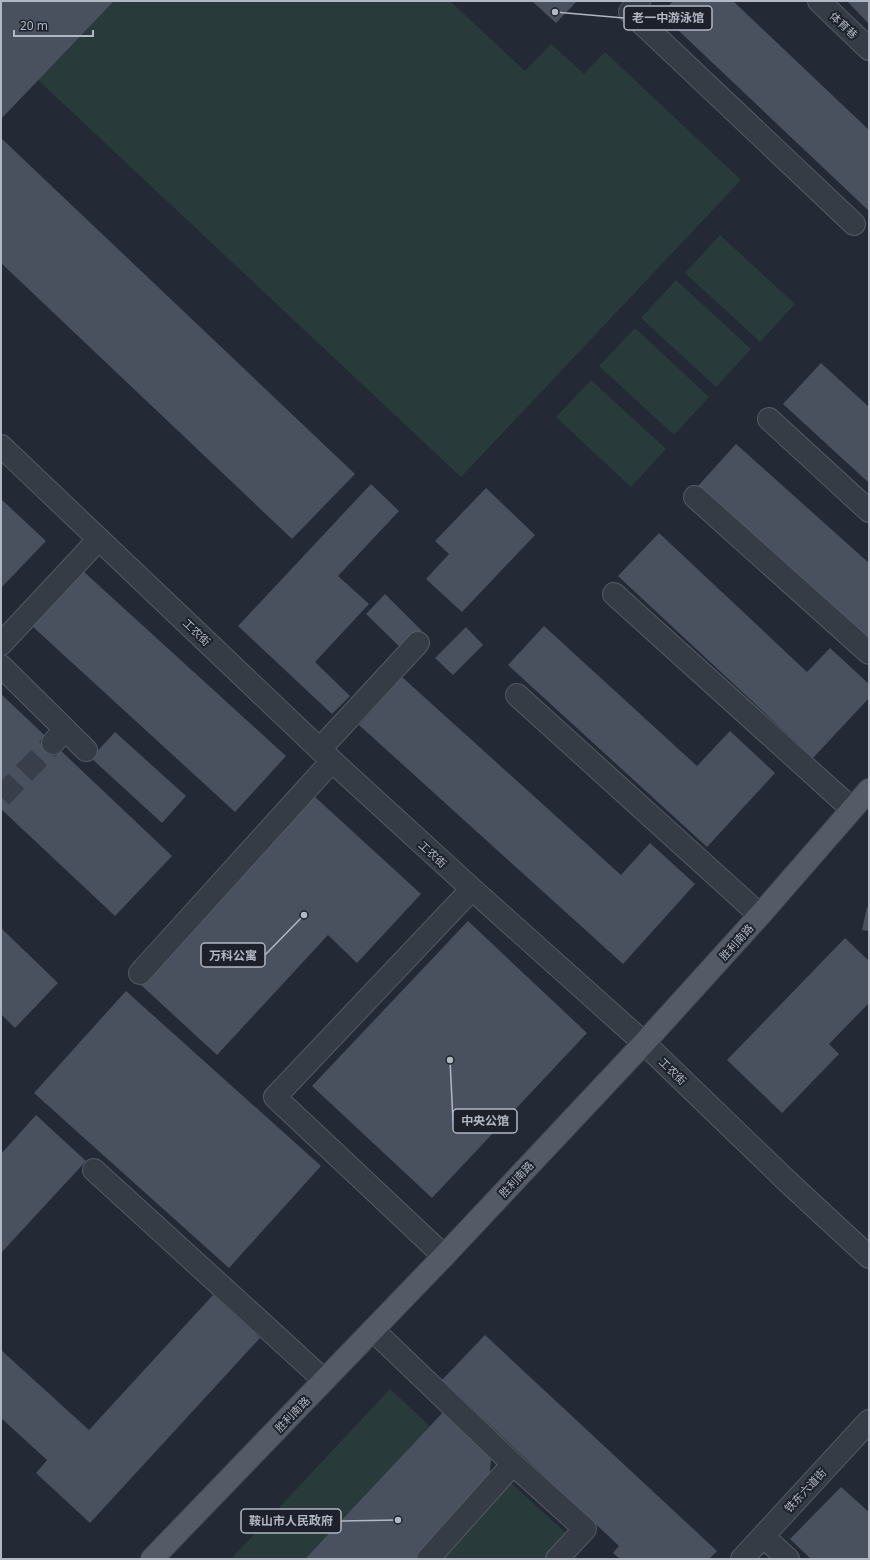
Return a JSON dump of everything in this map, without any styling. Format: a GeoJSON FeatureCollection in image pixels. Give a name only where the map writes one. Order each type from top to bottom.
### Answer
{"type":"FeatureCollection","features":[{"type":"Feature","properties":{"kind":"main road","name":"胜利南路"},"geometry":{"type":"LineString","coordinates":[[152,1559],[444,1256],[644,1043],[760,915],[869,790]]}},
{"type":"Feature","properties":{"kind":"street"},"geometry":{"type":"LineString","coordinates":[[639,1],[630,12],[854,224]]}},
{"type":"Feature","properties":{"kind":"street","name":"体育巷"},"geometry":{"type":"LineString","coordinates":[[819,1],[869,49]]}},
{"type":"Feature","properties":{"kind":"street"},"geometry":{"type":"LineString","coordinates":[[769,419],[869,511]]}},
{"type":"Feature","properties":{"kind":"street","name":"工农街"},"geometry":{"type":"LineString","coordinates":[[1,446],[326,755],[472,889],[644,1043],[788,1182],[869,1257]]}},
{"type":"Feature","properties":{"kind":"street"},"geometry":{"type":"LineString","coordinates":[[694,497],[869,653]]}},
{"type":"Feature","properties":{"kind":"street"},"geometry":{"type":"LineString","coordinates":[[1,644],[99,539]]}},
{"type":"Feature","properties":{"kind":"street"},"geometry":{"type":"LineString","coordinates":[[614,594],[852,809]]}},
{"type":"Feature","properties":{"kind":"street"},"geometry":{"type":"LineString","coordinates":[[140,972],[326,755],[418,643]]}},
{"type":"Feature","properties":{"kind":"street"},"geometry":{"type":"LineString","coordinates":[[1,666],[59,736],[86,750]]}},
{"type":"Feature","properties":{"kind":"street"},"geometry":{"type":"LineString","coordinates":[[517,695],[760,915]]}},
{"type":"Feature","properties":{"kind":"street"},"geometry":{"type":"LineString","coordinates":[[444,1256],[275,1097],[472,889]]}},
{"type":"Feature","properties":{"kind":"street"},"geometry":{"type":"LineString","coordinates":[[94,1170],[324,1380]]}},
{"type":"Feature","properties":{"kind":"street"},"geometry":{"type":"LineString","coordinates":[[373,1330],[513,1464],[585,1529],[558,1559]]}},
{"type":"Feature","properties":{"kind":"street","name":"铁东六道街"},"geometry":{"type":"LineString","coordinates":[[742,1559],[868,1424]]}},
{"type":"Feature","properties":{"kind":"street"},"geometry":{"type":"LineString","coordinates":[[428,1559],[513,1464]]}},
{"type":"Feature","properties":{"kind":"street"},"geometry":{"type":"LineString","coordinates":[[763,1536],[788,1559]]}},
{"type":"Feature","properties":{"kind":"shaded area"},"geometry":{"type":"Polygon","coordinates":[[[114,1],[450,1],[525,71],[551,44],[584,74],[605,52],[741,180],[461,477],[38,80],[114,1]]]}},
{"type":"Feature","properties":{"kind":"shaded area"},"geometry":{"type":"Polygon","coordinates":[[[720,235],[795,304],[760,342],[685,273],[720,235]]]}},
{"type":"Feature","properties":{"kind":"shaded area"},"geometry":{"type":"Polygon","coordinates":[[[676,280],[751,349],[716,387],[641,318],[676,280]]]}},
{"type":"Feature","properties":{"kind":"shaded area"},"geometry":{"type":"Polygon","coordinates":[[[635,328],[709,397],[674,435],[599,366],[635,328]]]}},
{"type":"Feature","properties":{"kind":"shaded area"},"geometry":{"type":"Polygon","coordinates":[[[591,380],[666,449],[631,487],[556,417],[591,380]]]}},
{"type":"Feature","properties":{"kind":"shaded area"},"geometry":{"type":"Polygon","coordinates":[[[390,1389],[430,1426],[305,1559],[231,1559],[390,1389]]]}},
{"type":"Feature","properties":{"kind":"shaded area"},"geometry":{"type":"Polygon","coordinates":[[[509,1481],[568,1535],[546,1559],[437,1559],[509,1481]]]}},
{"type":"Feature","properties":{"kind":"building"},"geometry":{"type":"Polygon","coordinates":[[[1,1],[114,1],[1,119],[1,1]]]}},
{"type":"Feature","properties":{"kind":"building"},"geometry":{"type":"Polygon","coordinates":[[[532,1],[577,1],[556,23],[532,1]]]}},
{"type":"Feature","properties":{"kind":"building"},"geometry":{"type":"Polygon","coordinates":[[[673,1],[733,1],[869,130],[869,211],[661,14],[673,1]]]}},
{"type":"Feature","properties":{"kind":"building"},"geometry":{"type":"Polygon","coordinates":[[[847,1],[869,1],[869,24],[847,1]]]}},
{"type":"Feature","properties":{"kind":"building"},"geometry":{"type":"Polygon","coordinates":[[[1,138],[355,474],[292,539],[1,263],[1,138]]]}},
{"type":"Feature","properties":{"kind":"building"},"geometry":{"type":"Polygon","coordinates":[[[821,363],[869,407],[869,483],[783,404],[821,363]]]}},
{"type":"Feature","properties":{"kind":"building"},"geometry":{"type":"Polygon","coordinates":[[[736,444],[869,563],[869,638],[698,486],[736,444]]]}},
{"type":"Feature","properties":{"kind":"building"},"geometry":{"type":"Polygon","coordinates":[[[371,484],[399,511],[338,576],[369,604],[315,662],[350,696],[332,714],[238,626],[371,484]]]}},
{"type":"Feature","properties":{"kind":"building"},"geometry":{"type":"Polygon","coordinates":[[[486,488],[535,535],[462,612],[426,579],[449,554],[435,541],[486,488]]]}},
{"type":"Feature","properties":{"kind":"building"},"geometry":{"type":"Polygon","coordinates":[[[1,499],[46,541],[1,588],[1,499]]]}},
{"type":"Feature","properties":{"kind":"building"},"geometry":{"type":"Polygon","coordinates":[[[659,533],[807,672],[830,648],[869,684],[869,698],[813,758],[618,576],[659,533]]]}},
{"type":"Feature","properties":{"kind":"building"},"geometry":{"type":"Polygon","coordinates":[[[83,571],[286,756],[235,812],[32,626],[83,571]]]}},
{"type":"Feature","properties":{"kind":"building"},"geometry":{"type":"Polygon","coordinates":[[[385,594],[422,631],[403,650],[366,614],[385,594]]]}},
{"type":"Feature","properties":{"kind":"building"},"geometry":{"type":"Polygon","coordinates":[[[544,626],[697,766],[730,731],[775,773],[707,847],[508,665],[544,626]]]}},
{"type":"Feature","properties":{"kind":"building"},"geometry":{"type":"Polygon","coordinates":[[[466,627],[483,645],[453,675],[435,658],[466,627]]]}},
{"type":"Feature","properties":{"kind":"building"},"geometry":{"type":"Polygon","coordinates":[[[402,677],[621,875],[650,843],[695,884],[623,964],[359,725],[402,677]]]}},
{"type":"Feature","properties":{"kind":"building"},"geometry":{"type":"Polygon","coordinates":[[[1,694],[172,856],[115,916],[1,809],[1,694]]]}},
{"type":"Feature","properties":{"kind":"building"},"geometry":{"type":"Polygon","coordinates":[[[115,732],[186,796],[162,823],[91,758],[115,732]]]}},
{"type":"Feature","properties":{"kind":"building"},"geometry":{"type":"Polygon","coordinates":[[[315,797],[421,894],[357,963],[328,935],[217,1055],[141,985],[315,797]]]}},
{"type":"Feature","properties":{"kind":"building"},"geometry":{"type":"Polygon","coordinates":[[[867,907],[869,908],[869,931],[862,930],[867,907]]]}},
{"type":"Feature","properties":{"kind":"building"},"geometry":{"type":"Polygon","coordinates":[[[468,921],[587,1033],[432,1198],[312,1086],[468,921]]]}},
{"type":"Feature","properties":{"kind":"building"},"geometry":{"type":"Polygon","coordinates":[[[1,928],[58,983],[15,1028],[1,1014],[1,928]]]}},
{"type":"Feature","properties":{"kind":"building"},"geometry":{"type":"Polygon","coordinates":[[[845,938],[869,961],[869,1003],[829,1044],[839,1054],[782,1113],[727,1060],[845,938]]]}},
{"type":"Feature","properties":{"kind":"building"},"geometry":{"type":"Polygon","coordinates":[[[126,991],[321,1166],[229,1268],[34,1093],[126,991]]]}},
{"type":"Feature","properties":{"kind":"building"},"geometry":{"type":"Polygon","coordinates":[[[36,1115],[86,1161],[1,1253],[1,1154],[36,1115]]]}},
{"type":"Feature","properties":{"kind":"building"},"geometry":{"type":"Polygon","coordinates":[[[213,1295],[260,1338],[90,1523],[36,1473],[47,1460],[1,1418],[1,1350],[89,1430],[213,1295]]]}},
{"type":"Feature","properties":{"kind":"building"},"geometry":{"type":"Polygon","coordinates":[[[485,1335],[717,1551],[709,1559],[620,1559],[613,1553],[619,1546],[442,1380],[485,1335]]]}},
{"type":"Feature","properties":{"kind":"building"},"geometry":{"type":"Polygon","coordinates":[[[447,1408],[492,1450],[489,1482],[418,1559],[305,1559],[447,1408]]]}},
{"type":"Feature","properties":{"kind":"building"},"geometry":{"type":"Polygon","coordinates":[[[841,1487],[869,1512],[869,1559],[811,1559],[790,1539],[841,1487]]]}},
{"type":"Feature","properties":{"kind":"tunnel"},"geometry":{"type":"LineString","coordinates":[[1,797],[53,743]]}},
{"type":"Feature","properties":{"kind":"place","name":"老一中游泳馆"},"geometry":{"type":"Point","coordinates":[555,12]}},
{"type":"Feature","properties":{"kind":"place","name":"万科公寓"},"geometry":{"type":"Point","coordinates":[304,915]}},
{"type":"Feature","properties":{"kind":"place","name":"中央公馆"},"geometry":{"type":"Point","coordinates":[450,1060]}},
{"type":"Feature","properties":{"kind":"place","name":"鞍山市人民政府"},"geometry":{"type":"Point","coordinates":[398,1520]}}]}
